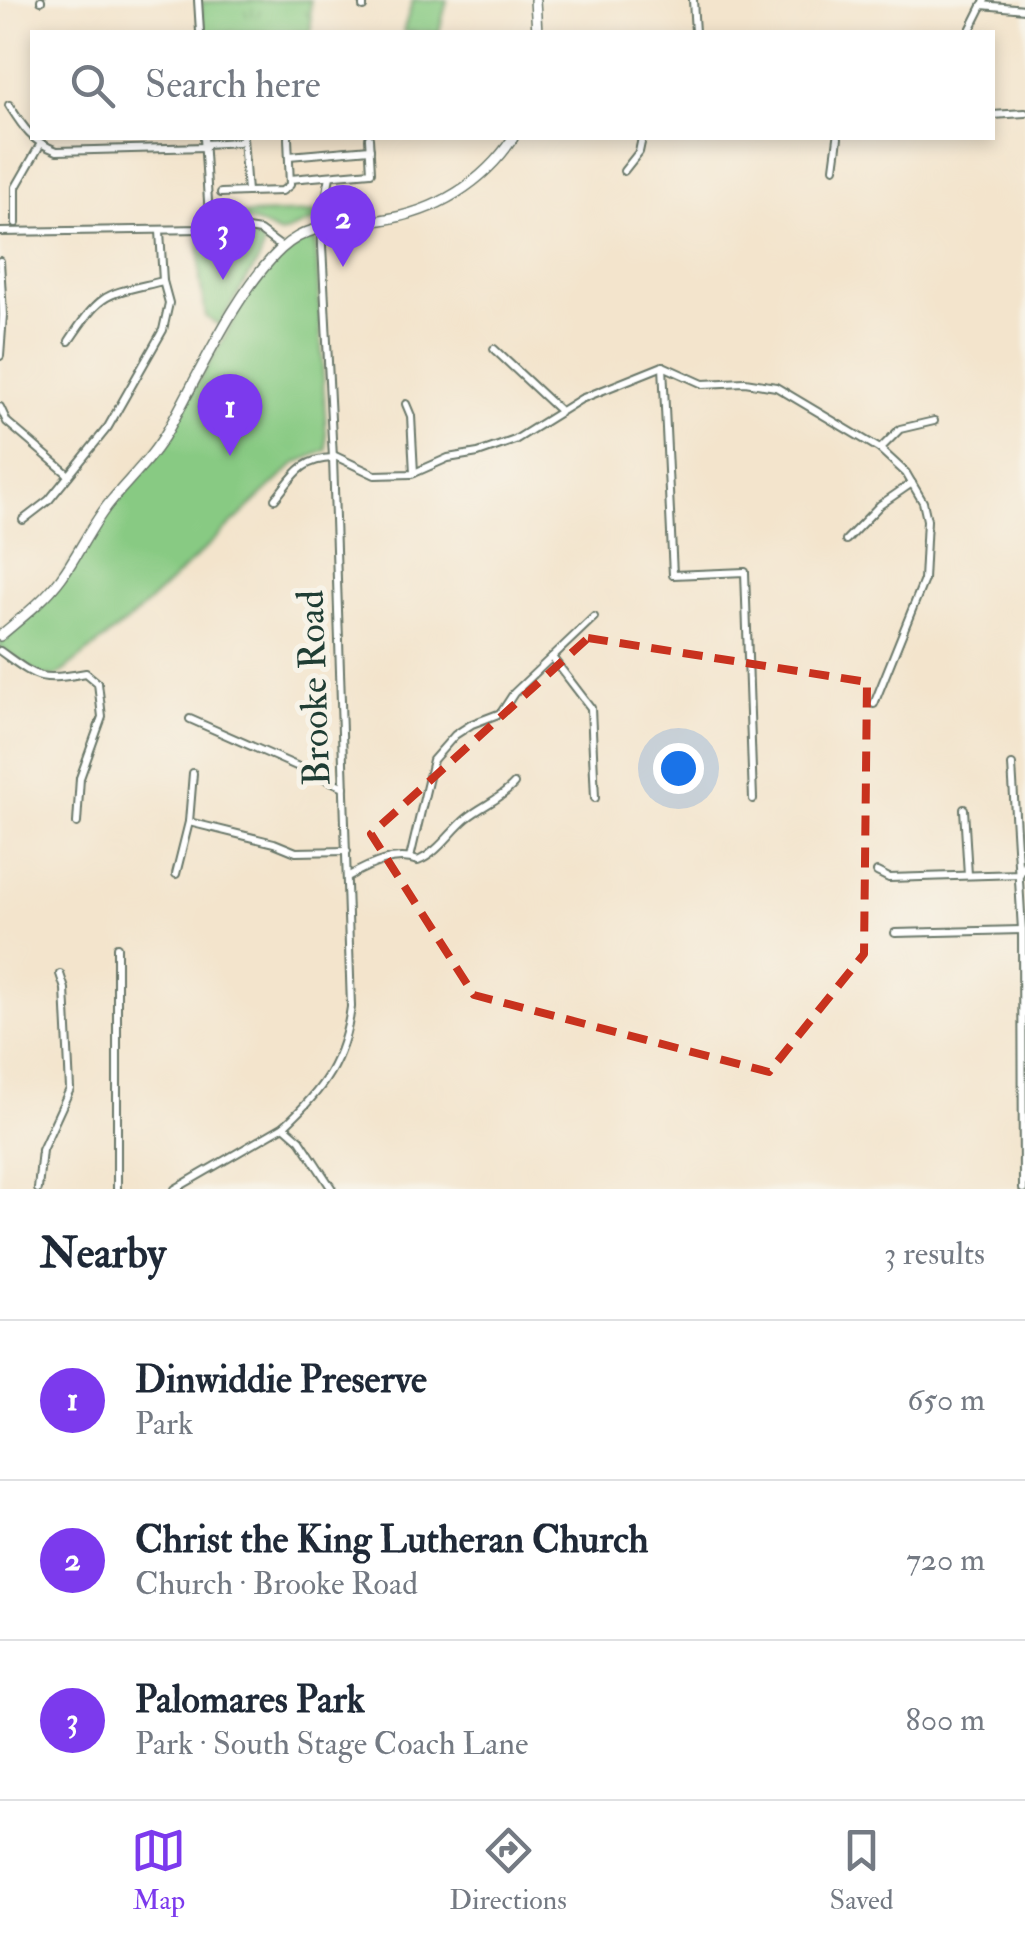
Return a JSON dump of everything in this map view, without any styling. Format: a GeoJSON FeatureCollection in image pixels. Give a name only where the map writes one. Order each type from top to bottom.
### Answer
{"type":"FeatureCollection","features":[{"type":"Feature","properties":{"kind":"main road"},"geometry":{"type":"LineString","coordinates":[[535,0],[537,30]]}},
{"type":"Feature","properties":{"kind":"main road"},"geometry":{"type":"LineString","coordinates":[[0,636],[62,577],[109,503],[158,445],[242,298],[282,248],[321,226],[386,220],[426,209],[482,176],[511,140]]}},
{"type":"Feature","properties":{"kind":"street"},"geometry":{"type":"LineString","coordinates":[[198,0],[200,30]]}},
{"type":"Feature","properties":{"kind":"street"},"geometry":{"type":"LineString","coordinates":[[693,0],[696,30]]}},
{"type":"Feature","properties":{"kind":"street"},"geometry":{"type":"LineString","coordinates":[[970,30],[984,2],[1025,8]]}},
{"type":"Feature","properties":{"kind":"street"},"geometry":{"type":"LineString","coordinates":[[9,106],[30,136]]}},
{"type":"Feature","properties":{"kind":"street"},"geometry":{"type":"LineString","coordinates":[[995,115],[1025,112]]}},
{"type":"Feature","properties":{"kind":"street"},"geometry":{"type":"LineString","coordinates":[[34,140],[67,152],[240,140]]}},
{"type":"Feature","properties":{"kind":"street"},"geometry":{"type":"LineString","coordinates":[[243,140],[247,192]]}},
{"type":"Feature","properties":{"kind":"street"},"geometry":{"type":"LineString","coordinates":[[221,193],[282,190],[290,185],[288,140]]}},
{"type":"Feature","properties":{"kind":"street"},"geometry":{"type":"LineString","coordinates":[[290,179],[371,172],[369,140]]}},
{"type":"Feature","properties":{"kind":"street"},"geometry":{"type":"LineString","coordinates":[[624,171],[639,152],[642,140]]}},
{"type":"Feature","properties":{"kind":"street"},"geometry":{"type":"LineString","coordinates":[[834,168],[838,140]]}},
{"type":"Feature","properties":{"kind":"street"},"geometry":{"type":"LineString","coordinates":[[205,143],[207,209],[216,224]]}},
{"type":"Feature","properties":{"kind":"street"},"geometry":{"type":"LineString","coordinates":[[16,223],[16,187],[40,145]]}},
{"type":"Feature","properties":{"kind":"street"},"geometry":{"type":"LineString","coordinates":[[289,156],[370,149]]}},
{"type":"Feature","properties":{"kind":"street","name":"Brooke Road"},"geometry":{"type":"LineString","coordinates":[[175,1189],[284,1126],[320,1091],[343,1048],[348,1027],[352,992],[321,226],[330,176]]}},
{"type":"Feature","properties":{"kind":"street"},"geometry":{"type":"LineString","coordinates":[[0,232],[160,231],[204,229],[216,224],[260,231],[282,248]]}},
{"type":"Feature","properties":{"kind":"street"},"geometry":{"type":"LineString","coordinates":[[23,520],[49,500],[108,427],[164,330],[169,302],[162,281],[160,231]]}},
{"type":"Feature","properties":{"kind":"street"},"geometry":{"type":"LineString","coordinates":[[0,261],[0,356]]}},
{"type":"Feature","properties":{"kind":"street"},"geometry":{"type":"LineString","coordinates":[[69,341],[94,304],[109,294],[162,281]]}},
{"type":"Feature","properties":{"kind":"street"},"geometry":{"type":"LineString","coordinates":[[494,349],[560,411]]}},
{"type":"Feature","properties":{"kind":"street"},"geometry":{"type":"LineString","coordinates":[[275,498],[296,470],[316,460],[332,457],[375,475],[414,473],[448,458],[478,453],[514,440],[609,386],[662,366],[703,384],[745,382],[776,387],[894,459],[922,502],[927,520],[924,580],[874,704]]}},
{"type":"Feature","properties":{"kind":"street"},"geometry":{"type":"LineString","coordinates":[[662,366],[673,575],[745,572],[753,799]]}},
{"type":"Feature","properties":{"kind":"street"},"geometry":{"type":"LineString","coordinates":[[406,404],[411,416],[414,473]]}},
{"type":"Feature","properties":{"kind":"street"},"geometry":{"type":"LineString","coordinates":[[0,407],[8,422],[69,475]]}},
{"type":"Feature","properties":{"kind":"street"},"geometry":{"type":"LineString","coordinates":[[880,449],[900,429],[934,421]]}},
{"type":"Feature","properties":{"kind":"street"},"geometry":{"type":"LineString","coordinates":[[846,540],[880,505],[912,483]]}},
{"type":"Feature","properties":{"kind":"street"},"geometry":{"type":"LineString","coordinates":[[410,858],[438,751],[472,724],[502,713],[514,693],[594,618]]}},
{"type":"Feature","properties":{"kind":"street"},"geometry":{"type":"LineString","coordinates":[[0,651],[36,677],[49,679],[86,673],[98,683],[102,717],[80,778],[77,823]]}},
{"type":"Feature","properties":{"kind":"street"},"geometry":{"type":"LineString","coordinates":[[552,657],[591,708],[594,798]]}},
{"type":"Feature","properties":{"kind":"street"},"geometry":{"type":"LineString","coordinates":[[190,719],[345,788]]}},
{"type":"Feature","properties":{"kind":"street"},"geometry":{"type":"LineString","coordinates":[[1012,766],[1022,930],[1023,1189]]}},
{"type":"Feature","properties":{"kind":"street"},"geometry":{"type":"LineString","coordinates":[[176,874],[189,822],[193,773]]}},
{"type":"Feature","properties":{"kind":"street"},"geometry":{"type":"LineString","coordinates":[[348,876],[373,863],[410,858],[418,861],[430,856],[477,811],[500,798],[514,784]]}},
{"type":"Feature","properties":{"kind":"street"},"geometry":{"type":"LineString","coordinates":[[964,809],[968,875]]}},
{"type":"Feature","properties":{"kind":"street"},"geometry":{"type":"LineString","coordinates":[[189,822],[296,852],[347,851]]}},
{"type":"Feature","properties":{"kind":"street"},"geometry":{"type":"LineString","coordinates":[[1020,874],[1025,863]]}},
{"type":"Feature","properties":{"kind":"street"},"geometry":{"type":"LineString","coordinates":[[877,872],[889,878],[1020,874]]}},
{"type":"Feature","properties":{"kind":"street"},"geometry":{"type":"LineString","coordinates":[[894,933],[1022,930]]}},
{"type":"Feature","properties":{"kind":"street"},"geometry":{"type":"LineString","coordinates":[[117,947],[118,1189]]}},
{"type":"Feature","properties":{"kind":"street"},"geometry":{"type":"LineString","coordinates":[[38,1189],[42,1150],[70,1089],[66,989],[60,974]]}},
{"type":"Feature","properties":{"kind":"street"},"geometry":{"type":"LineString","coordinates":[[284,1126],[300,1140],[332,1189]]}},
{"type":"Feature","properties":{"kind":"highlighted area"},"geometry":{"type":"Polygon","coordinates":[[[588,638],[867,682],[864,954],[769,1072],[474,995],[371,834],[588,638]]]}},
{"type":"Feature","properties":{"kind":"green space"},"geometry":{"type":"Polygon","coordinates":[[[310,0],[311,30],[202,30],[201,2],[310,0]]]}},
{"type":"Feature","properties":{"kind":"green space"},"geometry":{"type":"Polygon","coordinates":[[[413,0],[447,0],[440,30],[404,30],[413,0]]]}},
{"type":"Feature","properties":{"kind":"green space"},"geometry":{"type":"Polygon","coordinates":[[[213,209],[220,215],[318,212],[317,220],[280,234],[257,223],[220,221],[213,217],[213,209]]]}},
{"type":"Feature","properties":{"kind":"green space"},"geometry":{"type":"Polygon","coordinates":[[[200,234],[249,234],[264,243],[260,258],[219,325],[206,317],[200,281],[200,234]]]}},
{"type":"Feature","properties":{"kind":"green space"},"geometry":{"type":"Polygon","coordinates":[[[310,236],[316,242],[327,450],[296,463],[134,616],[57,676],[42,677],[0,648],[0,642],[45,602],[112,504],[169,433],[258,278],[288,249],[310,236]]]}},
{"type":"Feature","properties":{"kind":"place","name":"Christ the King Lutheran Church"},"geometry":{"type":"Point","coordinates":[343,267]}},
{"type":"Feature","properties":{"kind":"place","name":"Palomares Park"},"geometry":{"type":"Point","coordinates":[223,280]}},
{"type":"Feature","properties":{"kind":"place","name":"Dinwiddie Preserve"},"geometry":{"type":"Point","coordinates":[230,456]}}]}
